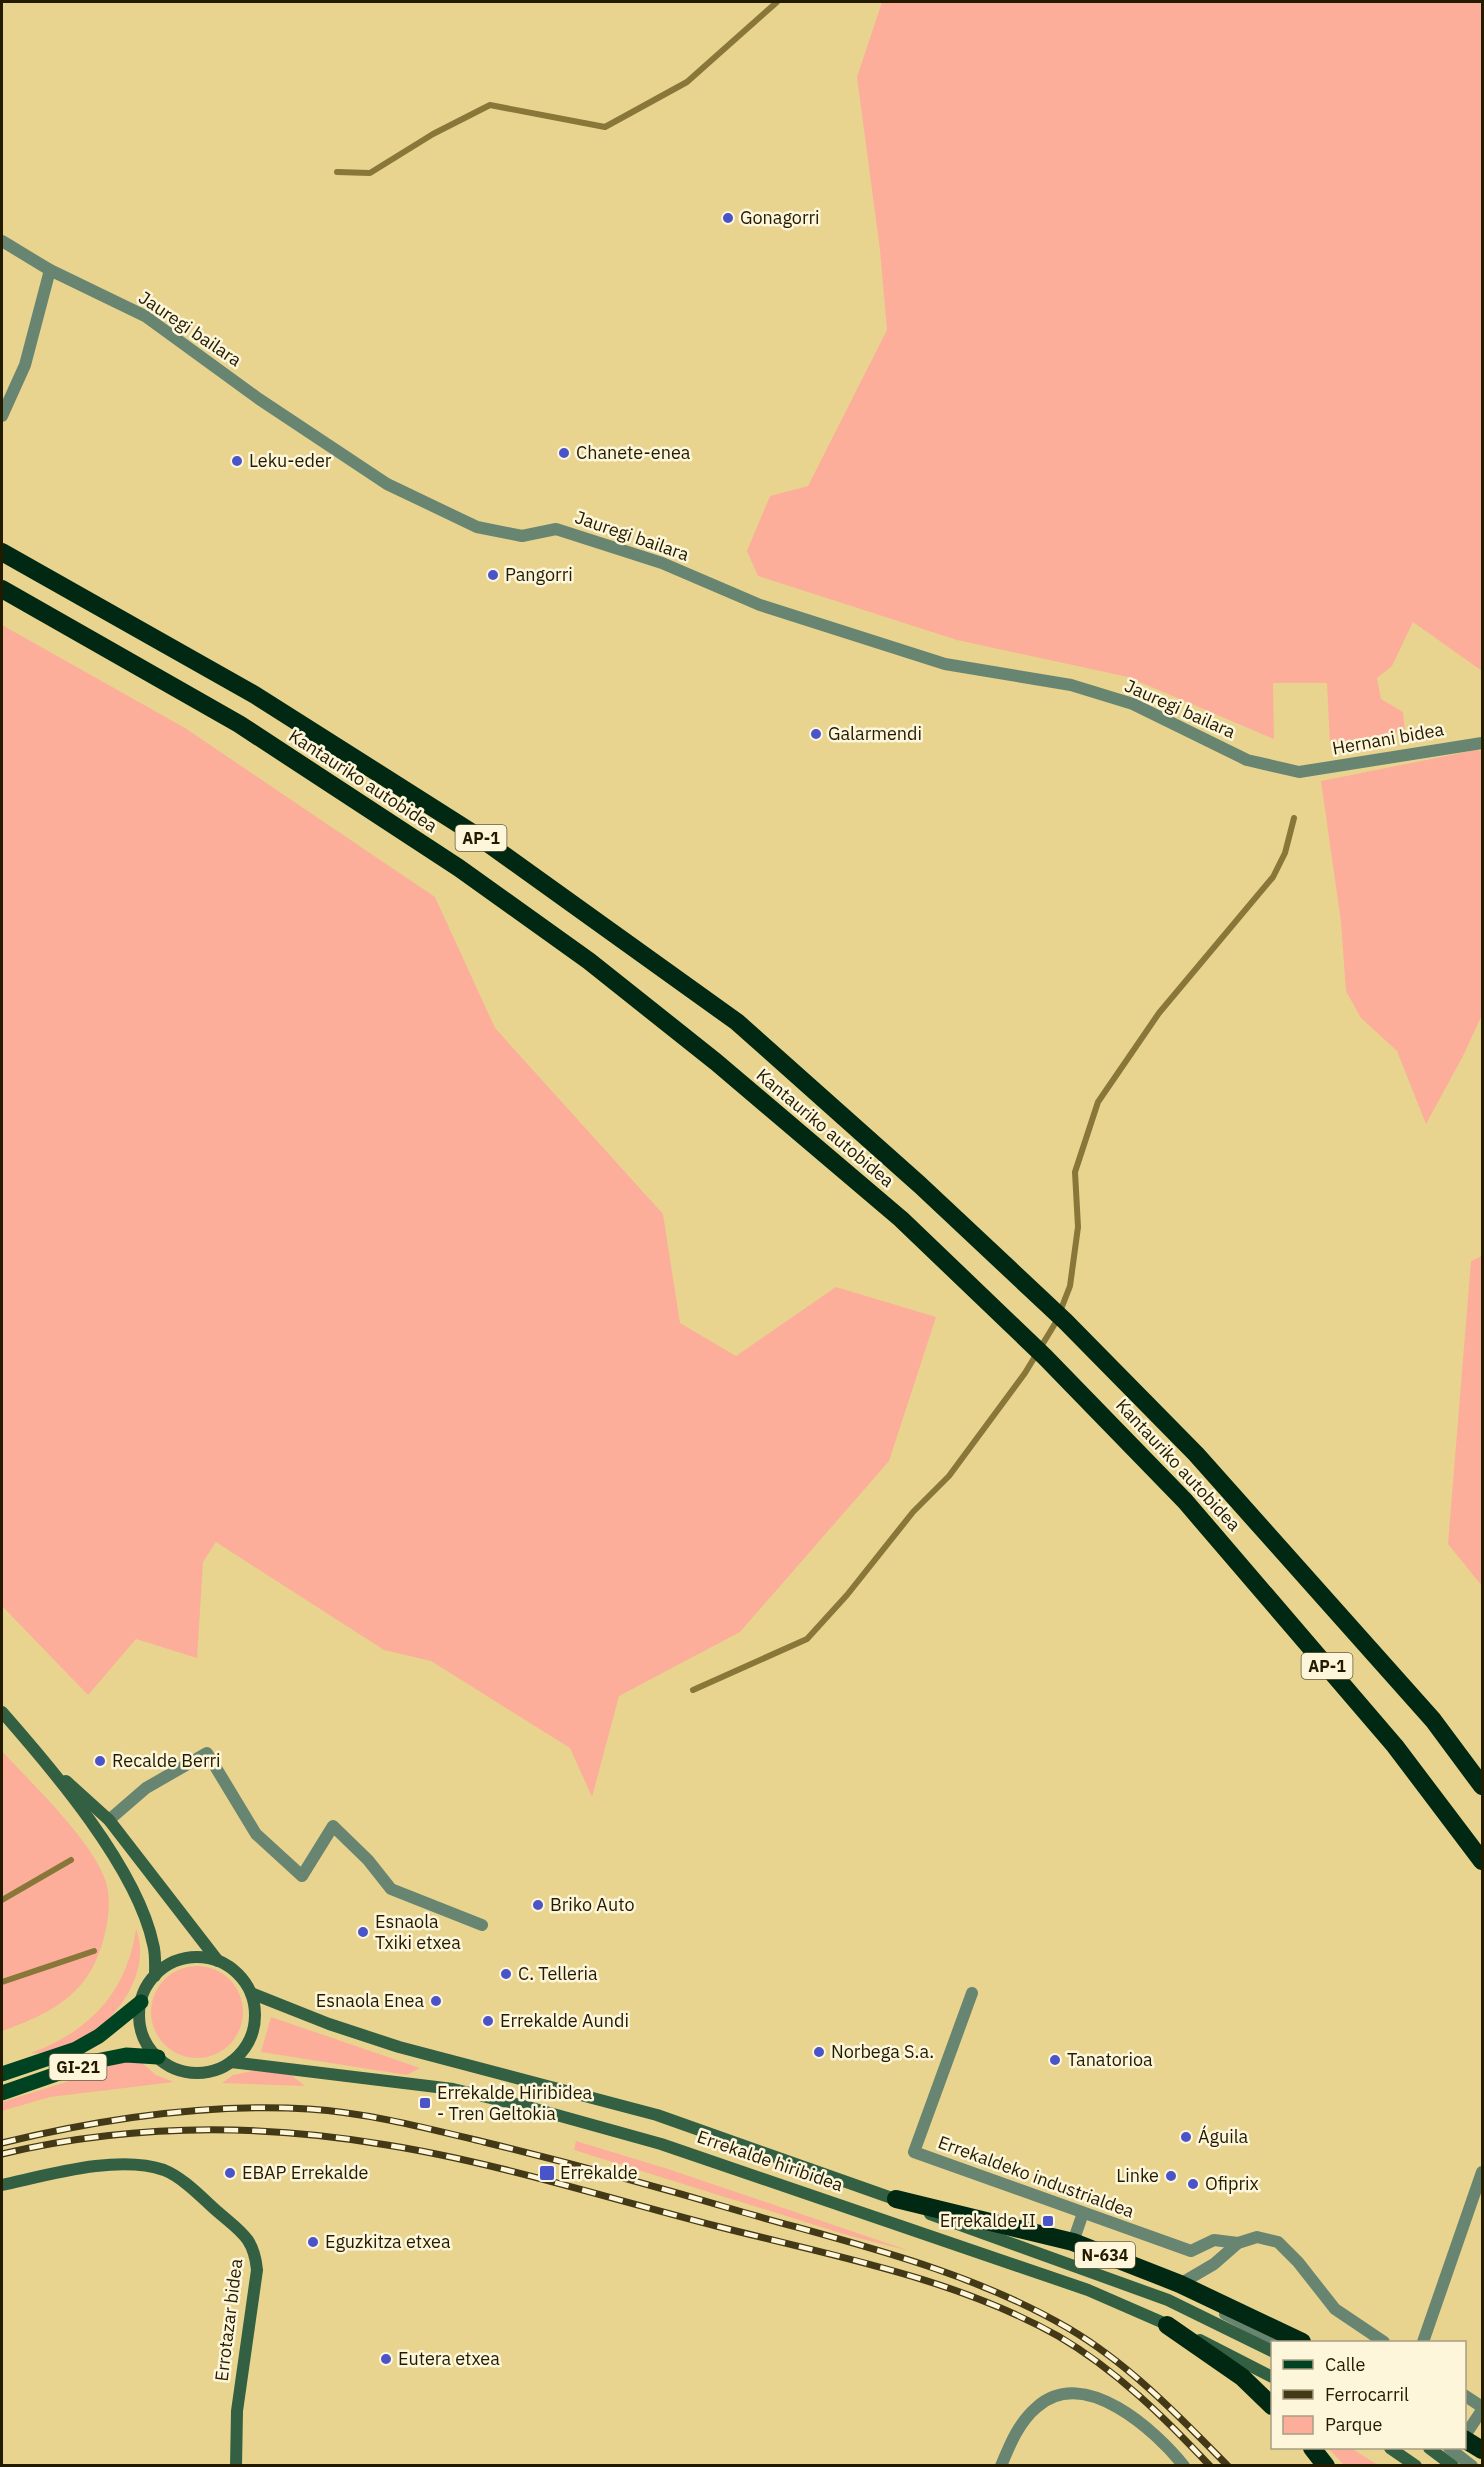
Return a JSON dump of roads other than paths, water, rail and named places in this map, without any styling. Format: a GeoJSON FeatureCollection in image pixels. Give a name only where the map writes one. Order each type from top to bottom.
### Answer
{"type":"FeatureCollection","features":[{"type":"Feature","properties":{"kind":"highway","name":"Kantauriko autobidea"},"geometry":{"type":"LineString","coordinates":[[2,552],[255,695],[479,837],[737,1022],[920,1185],[1065,1321],[1196,1454],[1433,1720],[1482,1786]]}},
{"type":"Feature","properties":{"kind":"highway","name":"Kantauriko autobidea"},"geometry":{"type":"LineString","coordinates":[[2,589],[239,724],[459,868],[589,961],[716,1062],[900,1219],[1045,1357],[1163,1478],[1395,1746],[1482,1861]]}},
{"type":"Feature","properties":{"kind":"highway","name":"N-634"},"geometry":{"type":"LineString","coordinates":[[896,2199],[1073,2242],[1180,2284],[1298,2341]]}},
{"type":"Feature","properties":{"kind":"highway"},"geometry":{"type":"LineString","coordinates":[[1167,2325],[1242,2378],[1271,2405]]}},
{"type":"Feature","properties":{"kind":"highway"},"geometry":{"type":"LineString","coordinates":[[1466,2439],[1482,2450]]}},
{"type":"Feature","properties":{"kind":"highway"},"geometry":{"type":"LineString","coordinates":[[1313,2449],[1326,2466]]}},
{"type":"Feature","properties":{"kind":"main road"},"geometry":{"type":"LineString","coordinates":[[2,1712],[48,1764],[109,1820],[218,1960],[234,1970],[250,1993],[255,2020],[251,2038],[243,2051],[231,2062],[217,2070],[201,2073],[170,2066],[158,2057],[141,2030],[139,2014],[141,2002],[155,1976],[165,1967],[181,1959],[200,1957],[218,1960]]}},
{"type":"Feature","properties":{"kind":"main road"},"geometry":{"type":"LineString","coordinates":[[48,1764],[108,1848],[132,1888],[145,1916],[153,1942],[155,1976]]}},
{"type":"Feature","properties":{"kind":"main road","name":"Errekalde hiribidea"},"geometry":{"type":"LineString","coordinates":[[250,1993],[329,2024],[399,2047],[657,2115],[896,2199],[949,2222],[1168,2300],[1271,2351]]}},
{"type":"Feature","properties":{"kind":"main road","name":"GI-21"},"geometry":{"type":"LineString","coordinates":[[2,2074],[76,2049],[99,2036],[141,2002]]}},
{"type":"Feature","properties":{"kind":"main road","name":"GI-21"},"geometry":{"type":"LineString","coordinates":[[2,2093],[91,2062],[126,2055],[158,2057]]}},
{"type":"Feature","properties":{"kind":"main road","name":"Errekalde hiribidea"},"geometry":{"type":"LineString","coordinates":[[231,2062],[453,2090],[528,2107],[677,2150],[1088,2290],[1167,2325],[1271,2377]]}},
{"type":"Feature","properties":{"kind":"main road","name":"Errotazar bidea"},"geometry":{"type":"LineString","coordinates":[[2,2185],[80,2168],[131,2165],[165,2170],[190,2187],[249,2239],[255,2253],[256,2270],[237,2411],[236,2466]]}},
{"type":"Feature","properties":{"kind":"main road"},"geometry":{"type":"LineString","coordinates":[[1391,2449],[1416,2466]]}},
{"type":"Feature","properties":{"kind":"main road"},"geometry":{"type":"LineString","coordinates":[[1430,2449],[1453,2466]]}},
{"type":"Feature","properties":{"kind":"street","name":"Jauregi bailara"},"geometry":{"type":"LineString","coordinates":[[2,241],[50,270],[145,316],[259,399],[387,484],[477,527],[522,536],[556,529],[662,563],[760,605],[945,664],[1071,685],[1133,704],[1247,760],[1299,772]]}},
{"type":"Feature","properties":{"kind":"street"},"geometry":{"type":"LineString","coordinates":[[2,416],[25,365],[50,270]]}},
{"type":"Feature","properties":{"kind":"street","name":"Hernani bidea"},"geometry":{"type":"LineString","coordinates":[[1299,772],[1482,743]]}},
{"type":"Feature","properties":{"kind":"street"},"geometry":{"type":"LineString","coordinates":[[109,1820],[146,1788],[207,1753],[256,1834],[302,1876],[333,1826],[368,1860],[391,1889],[482,1925]]}},
{"type":"Feature","properties":{"kind":"street","name":"Errekaldeko industrialdea"},"geometry":{"type":"LineString","coordinates":[[972,1993],[914,2152],[1191,2251],[1214,2240],[1238,2243],[1257,2237],[1278,2242],[1298,2262],[1335,2309],[1381,2341]]}},
{"type":"Feature","properties":{"kind":"street"},"geometry":{"type":"LineString","coordinates":[[1423,2341],[1482,2172]]}},
{"type":"Feature","properties":{"kind":"street"},"geometry":{"type":"LineString","coordinates":[[1073,2242],[1083,2212]]}},
{"type":"Feature","properties":{"kind":"street"},"geometry":{"type":"LineString","coordinates":[[1238,2243],[1214,2264],[1180,2284],[1229,2317],[1274,2341]]}},
{"type":"Feature","properties":{"kind":"street"},"geometry":{"type":"LineString","coordinates":[[1001,2466],[1024,2419],[1038,2405],[1054,2396],[1076,2394],[1099,2398],[1127,2412],[1170,2449],[1184,2466]]}},
{"type":"Feature","properties":{"kind":"street"},"geometry":{"type":"LineString","coordinates":[[1466,2397],[1482,2409],[1466,2435]]}},
{"type":"Feature","properties":{"kind":"street"},"geometry":{"type":"LineString","coordinates":[[1450,2449],[1472,2466]]}},
{"type":"Feature","properties":{"kind":"waterway"},"geometry":{"type":"LineString","coordinates":[[337,172],[370,173],[433,134],[490,105],[605,127],[687,82],[777,2]]}},
{"type":"Feature","properties":{"kind":"waterway"},"geometry":{"type":"LineString","coordinates":[[693,1690],[807,1639],[847,1595],[913,1512],[949,1476],[1025,1373],[1056,1322],[1070,1286],[1078,1227],[1075,1172],[1098,1102],[1159,1013],[1273,877],[1285,853],[1294,818]]}},
{"type":"Feature","properties":{"kind":"waterway"},"geometry":{"type":"LineString","coordinates":[[2,1900],[71,1860]]}},
{"type":"Feature","properties":{"kind":"waterway"},"geometry":{"type":"LineString","coordinates":[[2,1982],[94,1951]]}},
{"type":"Feature","properties":{"kind":"railway"},"geometry":{"type":"LineString","coordinates":[[2,2143],[39,2134],[154,2115],[232,2108],[309,2109],[397,2122],[580,2166],[907,2259],[990,2289],[1029,2307],[1068,2328],[1112,2358],[1171,2409],[1228,2466]]}},
{"type":"Feature","properties":{"kind":"railway"},"geometry":{"type":"LineString","coordinates":[[2,2154],[50,2144],[146,2132],[242,2130],[339,2138],[387,2145],[513,2171],[893,2271],[936,2284],[1019,2316],[1058,2336],[1100,2364],[1157,2412],[1210,2466]]}},
{"type":"Feature","properties":{"kind":"place","name":"Gonagorri"},"geometry":{"type":"Point","coordinates":[728,218]}},
{"type":"Feature","properties":{"kind":"place","name":"Chanete-enea"},"geometry":{"type":"Point","coordinates":[564,453]}},
{"type":"Feature","properties":{"kind":"place","name":"Leku-eder"},"geometry":{"type":"Point","coordinates":[237,461]}},
{"type":"Feature","properties":{"kind":"place","name":"Pangorri"},"geometry":{"type":"Point","coordinates":[493,575]}},
{"type":"Feature","properties":{"kind":"place","name":"Galarmendi"},"geometry":{"type":"Point","coordinates":[816,734]}},
{"type":"Feature","properties":{"kind":"place","name":"Recalde Berri"},"geometry":{"type":"Point","coordinates":[100,1761]}},
{"type":"Feature","properties":{"kind":"place","name":"Briko Auto"},"geometry":{"type":"Point","coordinates":[538,1905]}},
{"type":"Feature","properties":{"kind":"place","name":"Esnaola Txiki etxea"},"geometry":{"type":"Point","coordinates":[363,1932]}},
{"type":"Feature","properties":{"kind":"place","name":"C. Telleria"},"geometry":{"type":"Point","coordinates":[506,1974]}},
{"type":"Feature","properties":{"kind":"place","name":"Esnaola Enea"},"geometry":{"type":"Point","coordinates":[436,2001]}},
{"type":"Feature","properties":{"kind":"place","name":"Errekalde Aundi"},"geometry":{"type":"Point","coordinates":[488,2021]}},
{"type":"Feature","properties":{"kind":"place","name":"Norbega S.a."},"geometry":{"type":"Point","coordinates":[819,2052]}},
{"type":"Feature","properties":{"kind":"place","name":"Tanatorioa"},"geometry":{"type":"Point","coordinates":[1055,2060]}},
{"type":"Feature","properties":{"kind":"place","name":"Errekalde Hiribidea - Tren Geltokia"},"geometry":{"type":"Point","coordinates":[425,2103]}},
{"type":"Feature","properties":{"kind":"place","name":"Águila"},"geometry":{"type":"Point","coordinates":[1186,2137]}},
{"type":"Feature","properties":{"kind":"place","name":"EBAP Errekalde"},"geometry":{"type":"Point","coordinates":[230,2173]}},
{"type":"Feature","properties":{"kind":"place","name":"Errekalde"},"geometry":{"type":"Point","coordinates":[547,2173]}},
{"type":"Feature","properties":{"kind":"place","name":"Linke"},"geometry":{"type":"Point","coordinates":[1171,2176]}},
{"type":"Feature","properties":{"kind":"place","name":"Ofiprix"},"geometry":{"type":"Point","coordinates":[1193,2184]}},
{"type":"Feature","properties":{"kind":"place","name":"Errekalde II"},"geometry":{"type":"Point","coordinates":[1048,2221]}},
{"type":"Feature","properties":{"kind":"place","name":"Eguzkitza etxea"},"geometry":{"type":"Point","coordinates":[313,2242]}},
{"type":"Feature","properties":{"kind":"place","name":"Eutera etxea"},"geometry":{"type":"Point","coordinates":[386,2359]}}]}
